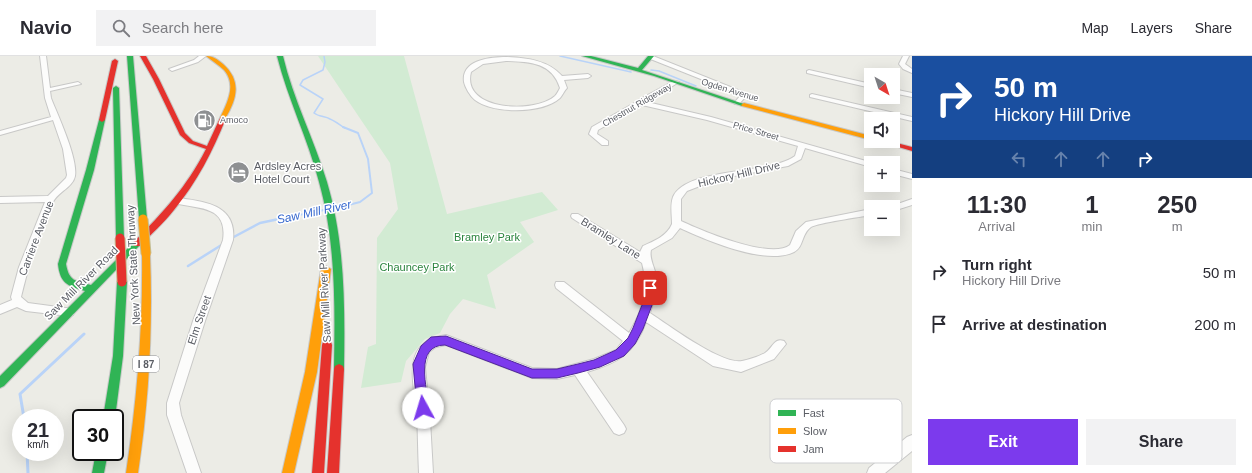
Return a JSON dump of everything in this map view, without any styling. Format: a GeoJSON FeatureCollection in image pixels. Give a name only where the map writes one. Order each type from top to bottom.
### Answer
{"type":"FeatureCollection","features":[{"type":"Feature","properties":{"kind":"main road","name":"New York State Thruway"},"geometry":{"type":"LineString","coordinates":[[130,56],[146,254],[148,304],[147,347],[142,410],[132,473]]}},
{"type":"Feature","properties":{"kind":"main road"},"geometry":{"type":"LineString","coordinates":[[143,56],[156,79],[182,134],[191,142],[208,148]]}},
{"type":"Feature","properties":{"kind":"main road","name":"Saw Mill River Road"},"geometry":{"type":"LineString","coordinates":[[0,383],[177,201],[193,180],[220,124],[232,96],[234,87],[229,73],[222,65],[209,56]]}},
{"type":"Feature","properties":{"kind":"main road","name":"Saw Mill River Parkway"},"geometry":{"type":"LineString","coordinates":[[274,56],[280,84],[312,173],[332,217],[337,260],[339,325],[338,388],[333,473]]}},
{"type":"Feature","properties":{"kind":"main road","name":"Saw Mill River Parkway"},"geometry":{"type":"LineString","coordinates":[[280,56],[287,86],[320,168],[325,203],[323,221]]}},
{"type":"Feature","properties":{"kind":"main road","name":"Ogden Avenue"},"geometry":{"type":"LineString","coordinates":[[585,56],[639,70],[737,103],[864,136]]}},
{"type":"Feature","properties":{"kind":"main road"},"geometry":{"type":"LineString","coordinates":[[639,70],[650,56]]}},
{"type":"Feature","properties":{"kind":"main road","name":"New York State Thruway"},"geometry":{"type":"LineString","coordinates":[[110,409],[118,356],[122,282],[115,59]]}},
{"type":"Feature","properties":{"kind":"main road"},"geometry":{"type":"LineString","coordinates":[[92,289],[69,283],[63,276],[62,264],[90,170],[115,59]]}},
{"type":"Feature","properties":{"kind":"main road"},"geometry":{"type":"LineString","coordinates":[[900,146],[912,149]]}},
{"type":"Feature","properties":{"kind":"main road","name":"Saw Mill River Parkway"},"geometry":{"type":"LineString","coordinates":[[288,473],[311,372],[326,265],[327,329],[318,473]]}},
{"type":"Feature","properties":{"kind":"main road"},"geometry":{"type":"LineString","coordinates":[[98,473],[100,461]]}},
{"type":"Feature","properties":{"kind":"street"},"geometry":{"type":"LineString","coordinates":[[0,133],[53,115],[47,90],[44,56]]}},
{"type":"Feature","properties":{"kind":"street"},"geometry":{"type":"LineString","coordinates":[[172,69],[196,61],[203,56]]}},
{"type":"Feature","properties":{"kind":"street"},"geometry":{"type":"LineString","coordinates":[[650,56],[745,94],[737,103]]}},
{"type":"Feature","properties":{"kind":"street"},"geometry":{"type":"LineString","coordinates":[[906,56],[902,64],[905,68],[912,71]]}},
{"type":"Feature","properties":{"kind":"street"},"geometry":{"type":"LineString","coordinates":[[507,57],[538,64],[554,70],[561,78],[564,86],[560,95],[553,100],[536,106],[520,109],[488,104],[477,98],[469,88],[466,77],[468,71],[478,63],[507,57]]}},
{"type":"Feature","properties":{"kind":"street"},"geometry":{"type":"LineString","coordinates":[[809,72],[864,84]]}},
{"type":"Feature","properties":{"kind":"street"},"geometry":{"type":"LineString","coordinates":[[561,78],[588,76]]}},
{"type":"Feature","properties":{"kind":"street","name":"Chestnut Ridgeway"},"geometry":{"type":"LineString","coordinates":[[605,143],[593,134],[595,129],[639,102],[676,82]]}},
{"type":"Feature","properties":{"kind":"street"},"geometry":{"type":"LineString","coordinates":[[47,90],[78,84]]}},
{"type":"Feature","properties":{"kind":"street"},"geometry":{"type":"LineString","coordinates":[[900,92],[912,95]]}},
{"type":"Feature","properties":{"kind":"street"},"geometry":{"type":"LineString","coordinates":[[812,96],[912,119]]}},
{"type":"Feature","properties":{"kind":"street","name":"Price Street"},"geometry":{"type":"LineString","coordinates":[[639,102],[709,118],[864,163]]}},
{"type":"Feature","properties":{"kind":"street","name":"Carriere Avenue"},"geometry":{"type":"LineString","coordinates":[[18,302],[16,297],[24,267],[50,198],[70,179],[71,175],[67,149],[53,115]]}},
{"type":"Feature","properties":{"kind":"street","name":"Hickory Hill Drive"},"geometry":{"type":"LineString","coordinates":[[677,223],[677,196],[683,189],[698,182],[724,175],[791,161],[799,156],[803,145]]}},
{"type":"Feature","properties":{"kind":"street"},"geometry":{"type":"LineString","coordinates":[[900,174],[912,177]]}},
{"type":"Feature","properties":{"kind":"street"},"geometry":{"type":"LineString","coordinates":[[0,200],[50,198]]}},
{"type":"Feature","properties":{"kind":"street","name":"Elm Street"},"geometry":{"type":"LineString","coordinates":[[177,201],[196,203],[212,208],[223,217],[229,230],[223,252],[196,328],[173,403],[175,420],[194,473]]}},
{"type":"Feature","properties":{"kind":"street"},"geometry":{"type":"LineString","coordinates":[[900,206],[912,202]]}},
{"type":"Feature","properties":{"kind":"street"},"geometry":{"type":"LineString","coordinates":[[426,473],[424,423],[418,364],[425,349],[435,340],[446,340],[532,373],[557,374],[596,364],[620,353],[631,341],[649,300],[650,276],[645,254],[646,248],[662,240],[673,231],[677,223],[729,244],[755,250],[778,252],[791,249],[798,241],[799,233],[809,224],[864,213]]}},
{"type":"Feature","properties":{"kind":"street","name":"Bramley Lane"},"geometry":{"type":"LineString","coordinates":[[576,216],[647,261]]}},
{"type":"Feature","properties":{"kind":"street"},"geometry":{"type":"LineString","coordinates":[[560,285],[631,341]]}},
{"type":"Feature","properties":{"kind":"street"},"geometry":{"type":"LineString","coordinates":[[0,310],[18,302],[26,307],[69,312]]}},
{"type":"Feature","properties":{"kind":"street"},"geometry":{"type":"LineString","coordinates":[[643,314],[717,362],[741,367],[770,356],[780,344]]}},
{"type":"Feature","properties":{"kind":"street"},"geometry":{"type":"LineString","coordinates":[[578,369],[619,429]]}},
{"type":"Feature","properties":{"kind":"street"},"geometry":{"type":"LineString","coordinates":[[902,451],[912,442]]}},
{"type":"Feature","properties":{"kind":"street"},"geometry":{"type":"LineString","coordinates":[[880,471],[889,463]]}},
{"type":"Feature","properties":{"kind":"green space","name":"Chauncey Park"},"geometry":{"type":"Polygon","coordinates":[[[318,56],[404,56],[447,214],[542,192],[558,210],[520,222],[534,242],[487,275],[496,309],[463,299],[450,314],[440,333],[425,339],[406,361],[401,382],[361,388],[368,347],[376,344],[377,238],[398,209],[390,163],[318,56]]]}},
{"type":"Feature","properties":{"kind":"waterway","name":"Saw Mill River"},"geometry":{"type":"LineString","coordinates":[[324,56],[325,62],[323,70],[303,80],[300,85],[323,99],[314,113],[326,117],[344,127]]}},
{"type":"Feature","properties":{"kind":"waterway"},"geometry":{"type":"LineString","coordinates":[[560,56],[631,72]]}},
{"type":"Feature","properties":{"kind":"waterway"},"geometry":{"type":"LineString","coordinates":[[651,70],[659,71],[696,86]]}},
{"type":"Feature","properties":{"kind":"waterway","name":"Saw Mill River"},"geometry":{"type":"LineString","coordinates":[[337,208],[360,202],[372,193],[368,159],[358,133],[344,127]]}},
{"type":"Feature","properties":{"kind":"waterway","name":"Saw Mill River"},"geometry":{"type":"LineString","coordinates":[[289,217],[324,210]]}},
{"type":"Feature","properties":{"kind":"waterway","name":"Saw Mill River"},"geometry":{"type":"LineString","coordinates":[[230,239],[260,223],[293,216]]}},
{"type":"Feature","properties":{"kind":"waterway","name":"Saw Mill River"},"geometry":{"type":"LineString","coordinates":[[188,266],[223,244]]}},
{"type":"Feature","properties":{"kind":"waterway","name":"Saw Mill River"},"geometry":{"type":"LineString","coordinates":[[22,409],[20,394],[84,334]]}},
{"type":"Feature","properties":{"kind":"waterway","name":"Saw Mill River"},"geometry":{"type":"LineString","coordinates":[[27,461],[28,473]]}},
{"type":"Feature","properties":{"kind":"traffic: fast"},"geometry":{"type":"LineString","coordinates":[[130,56],[143,219]]}},
{"type":"Feature","properties":{"kind":"traffic: fast"},"geometry":{"type":"LineString","coordinates":[[280,56],[289,88],[318,166],[329,205],[338,275],[339,369]]}},
{"type":"Feature","properties":{"kind":"traffic: fast"},"geometry":{"type":"LineString","coordinates":[[585,56],[656,75],[744,105]]}},
{"type":"Feature","properties":{"kind":"traffic: fast"},"geometry":{"type":"LineString","coordinates":[[639,70],[651,56]]}},
{"type":"Feature","properties":{"kind":"traffic: fast"},"geometry":{"type":"LineString","coordinates":[[116,88],[120,238]]}},
{"type":"Feature","properties":{"kind":"traffic: fast"},"geometry":{"type":"LineString","coordinates":[[92,289],[71,283],[65,276],[62,264],[90,170],[102,120]]}},
{"type":"Feature","properties":{"kind":"traffic: fast"},"geometry":{"type":"LineString","coordinates":[[0,383],[137,244]]}},
{"type":"Feature","properties":{"kind":"traffic: fast"},"geometry":{"type":"LineString","coordinates":[[110,409],[118,356],[122,282]]}},
{"type":"Feature","properties":{"kind":"traffic: fast"},"geometry":{"type":"LineString","coordinates":[[98,473],[100,461]]}},
{"type":"Feature","properties":{"kind":"traffic: slow"},"geometry":{"type":"LineString","coordinates":[[209,56],[227,70],[233,83],[231,98],[223,118]]}},
{"type":"Feature","properties":{"kind":"traffic: slow"},"geometry":{"type":"LineString","coordinates":[[744,105],[864,136]]}},
{"type":"Feature","properties":{"kind":"traffic: slow"},"geometry":{"type":"LineString","coordinates":[[143,219],[146,254]]}},
{"type":"Feature","properties":{"kind":"traffic: slow"},"geometry":{"type":"LineString","coordinates":[[132,473],[140,418],[145,364],[147,309],[146,254]]}},
{"type":"Feature","properties":{"kind":"traffic: slow"},"geometry":{"type":"LineString","coordinates":[[288,473],[311,372],[326,269]]}},
{"type":"Feature","properties":{"kind":"traffic: jam"},"geometry":{"type":"LineString","coordinates":[[143,56],[156,79],[182,134],[191,142],[208,148]]}},
{"type":"Feature","properties":{"kind":"traffic: jam"},"geometry":{"type":"LineString","coordinates":[[102,120],[115,61]]}},
{"type":"Feature","properties":{"kind":"traffic: jam"},"geometry":{"type":"LineString","coordinates":[[137,244],[168,212],[191,182],[214,140],[223,118]]}},
{"type":"Feature","properties":{"kind":"traffic: jam"},"geometry":{"type":"LineString","coordinates":[[900,146],[912,149]]}},
{"type":"Feature","properties":{"kind":"traffic: jam"},"geometry":{"type":"LineString","coordinates":[[120,238],[122,282]]}},
{"type":"Feature","properties":{"kind":"traffic: jam"},"geometry":{"type":"LineString","coordinates":[[318,473],[327,345]]}},
{"type":"Feature","properties":{"kind":"traffic: jam"},"geometry":{"type":"LineString","coordinates":[[333,473],[339,369]]}},
{"type":"Feature","properties":{"kind":"place","name":"Amoco"},"geometry":{"type":"Point","coordinates":[204,120]}},
{"type":"Feature","properties":{"kind":"place","name":"Ardsley Acres Hotel Court"},"geometry":{"type":"Point","coordinates":[238,172]}},
{"type":"Feature","properties":{"kind":"route"},"geometry":{"type":"LineString","coordinates":[[423,408],[418,364],[425,349],[435,340],[446,340],[532,373],[557,374],[578,369],[596,364],[620,353],[631,341],[638,329],[649,300],[650,288]]}},
{"type":"Feature","properties":{"kind":"park label","name":"Bramley Park"},"geometry":{"type":"Point","coordinates":[487,237]}}]}
